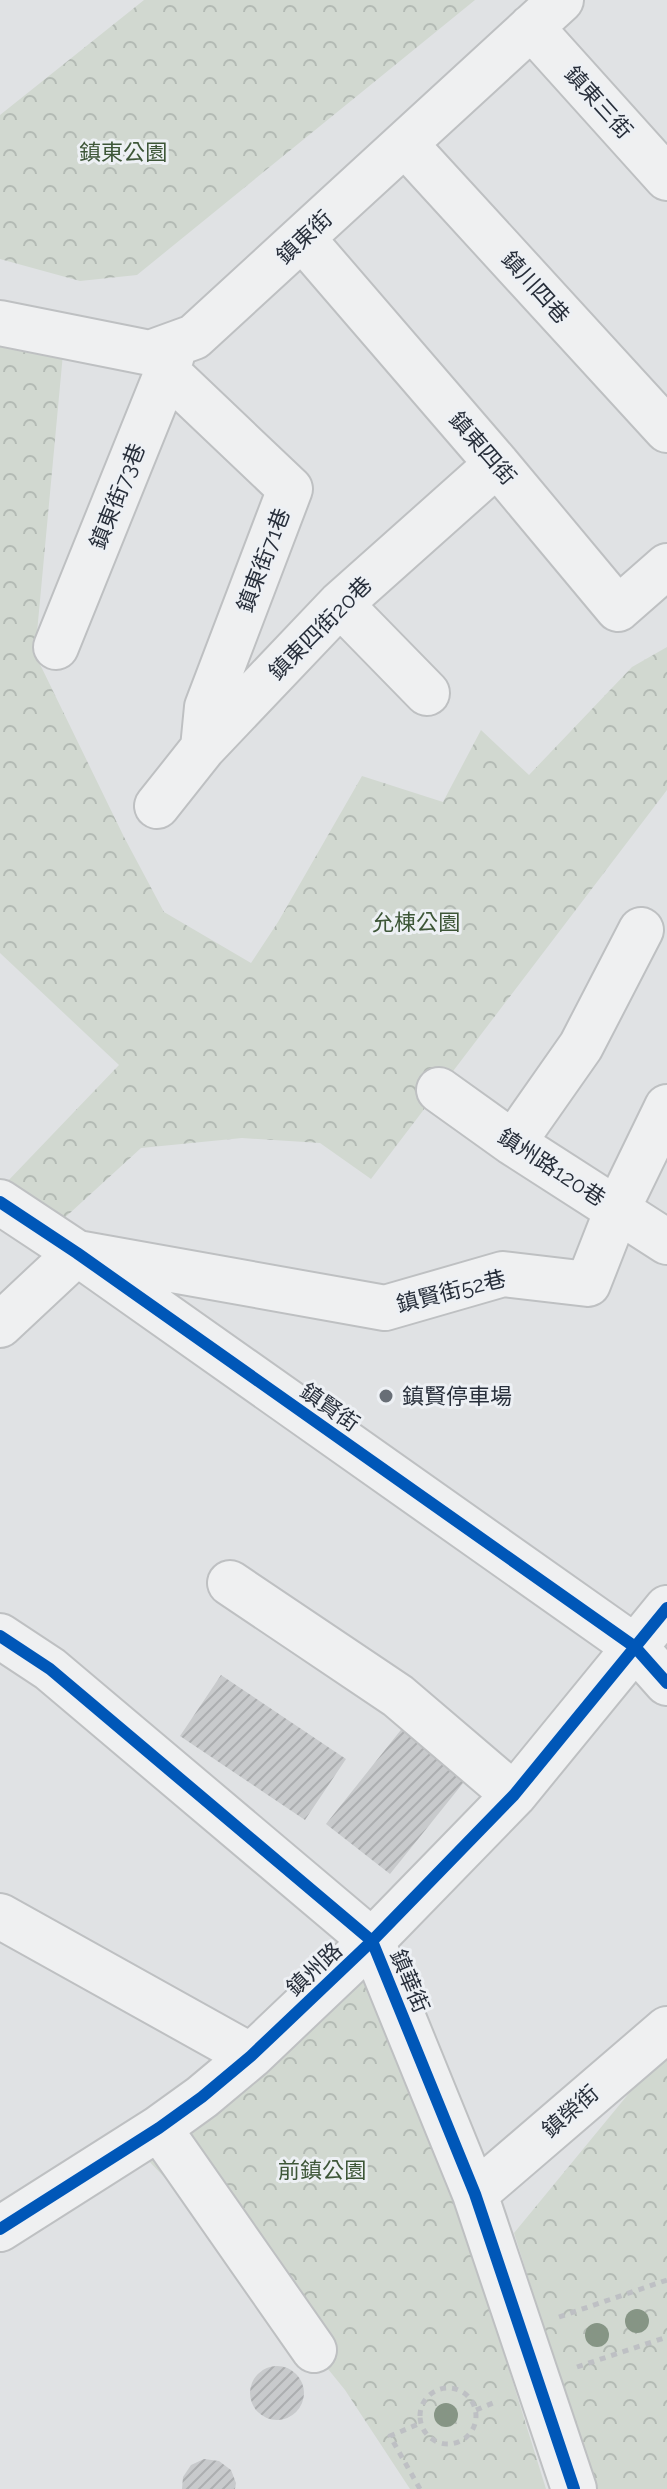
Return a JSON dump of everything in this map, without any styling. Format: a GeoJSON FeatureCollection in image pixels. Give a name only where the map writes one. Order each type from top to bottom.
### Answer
{"type":"FeatureCollection","features":[{"type":"Feature","properties":{"kind":"street","name":"鎮東街"},"geometry":{"type":"LineString","coordinates":[[0,323],[171,358],[546,14]]}},
{"type":"Feature","properties":{"kind":"street","name":"鎮東三街"},"geometry":{"type":"LineString","coordinates":[[546,14],[667,178]]}},
{"type":"Feature","properties":{"kind":"street","name":"鎮川四巷"},"geometry":{"type":"LineString","coordinates":[[405,144],[667,430]]}},
{"type":"Feature","properties":{"kind":"street","name":"鎮東四街"},"geometry":{"type":"LineString","coordinates":[[303,239],[618,609],[667,566]]}},
{"type":"Feature","properties":{"kind":"street","name":"鎮東街73巷"},"geometry":{"type":"LineString","coordinates":[[56,647],[171,358]]}},
{"type":"Feature","properties":{"kind":"street","name":"鎮東街71巷"},"geometry":{"type":"LineString","coordinates":[[171,358],[290,489],[207,707],[203,748]]}},
{"type":"Feature","properties":{"kind":"street","name":"鎮東四街20巷"},"geometry":{"type":"LineString","coordinates":[[157,806],[203,748],[340,604],[497,464]]}},
{"type":"Feature","properties":{"kind":"street"},"geometry":{"type":"LineString","coordinates":[[340,604],[427,693]]}},
{"type":"Feature","properties":{"kind":"street"},"geometry":{"type":"LineString","coordinates":[[513,1143],[581,1046],[641,930]]}},
{"type":"Feature","properties":{"kind":"street","name":"鎮州路120巷"},"geometry":{"type":"LineString","coordinates":[[439,1090],[513,1143],[667,1242]]}},
{"type":"Feature","properties":{"kind":"street","name":"鎮賢街52巷"},"geometry":{"type":"LineString","coordinates":[[77,1253],[385,1308],[503,1274],[588,1284],[617,1210],[667,1107]]}},
{"type":"Feature","properties":{"kind":"street","name":"鎮賢街"},"geometry":{"type":"LineString","coordinates":[[0,1202],[77,1253],[635,1647],[667,1683]]}},
{"type":"Feature","properties":{"kind":"street"},"geometry":{"type":"LineString","coordinates":[[0,1325],[77,1253]]}},
{"type":"Feature","properties":{"kind":"street"},"geometry":{"type":"LineString","coordinates":[[230,1583],[398,1696],[514,1795]]}},
{"type":"Feature","properties":{"kind":"street","name":"鎮州路"},"geometry":{"type":"LineString","coordinates":[[0,2229],[159,2128],[251,2056],[372,1941],[514,1795],[667,1608]]}},
{"type":"Feature","properties":{"kind":"street","name":"鎮華街"},"geometry":{"type":"LineString","coordinates":[[0,1636],[50,1669],[372,1941],[475,2194],[574,2489]]}},
{"type":"Feature","properties":{"kind":"street"},"geometry":{"type":"LineString","coordinates":[[0,1916],[251,2056]]}},
{"type":"Feature","properties":{"kind":"street","name":"鎮榮街"},"geometry":{"type":"LineString","coordinates":[[475,2194],[667,2029]]}},
{"type":"Feature","properties":{"kind":"street"},"geometry":{"type":"LineString","coordinates":[[159,2128],[314,2350]]}},
{"type":"Feature","properties":{"kind":"path"},"geometry":{"type":"LineString","coordinates":[[559,2317],[667,2280]]}},
{"type":"Feature","properties":{"kind":"path"},"geometry":{"type":"LineString","coordinates":[[577,2367],[667,2337]]}},
{"type":"Feature","properties":{"kind":"path"},"geometry":{"type":"LineString","coordinates":[[441,2389],[456,2389],[469,2397],[476,2410],[475,2424],[468,2437],[455,2444],[440,2443],[428,2436],[421,2423],[421,2408],[429,2396],[441,2389]]}},
{"type":"Feature","properties":{"kind":"path"},"geometry":{"type":"LineString","coordinates":[[476,2410],[493,2403]]}},
{"type":"Feature","properties":{"kind":"path"},"geometry":{"type":"LineString","coordinates":[[420,2489],[390,2436],[421,2423]]}},
{"type":"Feature","properties":{"kind":"green space","name":"鎮東公園"},"geometry":{"type":"Polygon","coordinates":[[[144,0],[475,0],[137,275],[80,281],[0,259],[0,115],[144,0]]]}},
{"type":"Feature","properties":{"kind":"green space","name":"允棟公園"},"geometry":{"type":"Polygon","coordinates":[[[0,322],[64,343],[35,654],[164,912],[251,963],[362,776],[443,802],[481,730],[529,775],[632,667],[667,647],[667,790],[371,1179],[320,1143],[242,1138],[141,1148],[59,1223],[5,1184],[119,1065],[0,953],[0,322]]]}},
{"type":"Feature","properties":{"kind":"green space","name":"前鎮公園"},"geometry":{"type":"Polygon","coordinates":[[[378,1947],[546,2489],[410,2489],[345,2390],[217,2232],[143,2155],[378,1947]]]}},
{"type":"Feature","properties":{"kind":"green space"},"geometry":{"type":"Polygon","coordinates":[[[667,2047],[667,2489],[595,2489],[514,2233],[667,2047]]]}},
{"type":"Feature","properties":{"kind":"building"},"geometry":{"type":"Polygon","coordinates":[[[221,1675],[346,1759],[305,1820],[180,1736],[221,1675]]]}},
{"type":"Feature","properties":{"kind":"building"},"geometry":{"type":"Polygon","coordinates":[[[408,1721],[472,1772],[390,1874],[326,1824],[408,1721]]]}},
{"type":"Feature","properties":{"kind":"building"},"geometry":{"type":"Polygon","coordinates":[[[277,2366],[296,2374],[304,2393],[296,2412],[277,2420],[258,2412],[250,2393],[258,2374],[277,2366]]]}},
{"type":"Feature","properties":{"kind":"building"},"geometry":{"type":"Polygon","coordinates":[[[204,2459],[219,2461],[231,2470],[235,2489],[182,2489],[183,2477],[191,2465],[204,2459]]]}},
{"type":"Feature","properties":{"kind":"cycle path"},"geometry":{"type":"LineString","coordinates":[[0,1202],[77,1253],[635,1647],[667,1683]]}},
{"type":"Feature","properties":{"kind":"cycle path"},"geometry":{"type":"LineString","coordinates":[[0,2229],[159,2128],[251,2056],[372,1941],[514,1795],[667,1608]]}},
{"type":"Feature","properties":{"kind":"cycle path"},"geometry":{"type":"LineString","coordinates":[[0,1636],[50,1669],[372,1941],[475,2194],[574,2489]]}},
{"type":"Feature","properties":{"kind":"place","name":"鎮賢停車場"},"geometry":{"type":"Point","coordinates":[386,1396]}}]}
